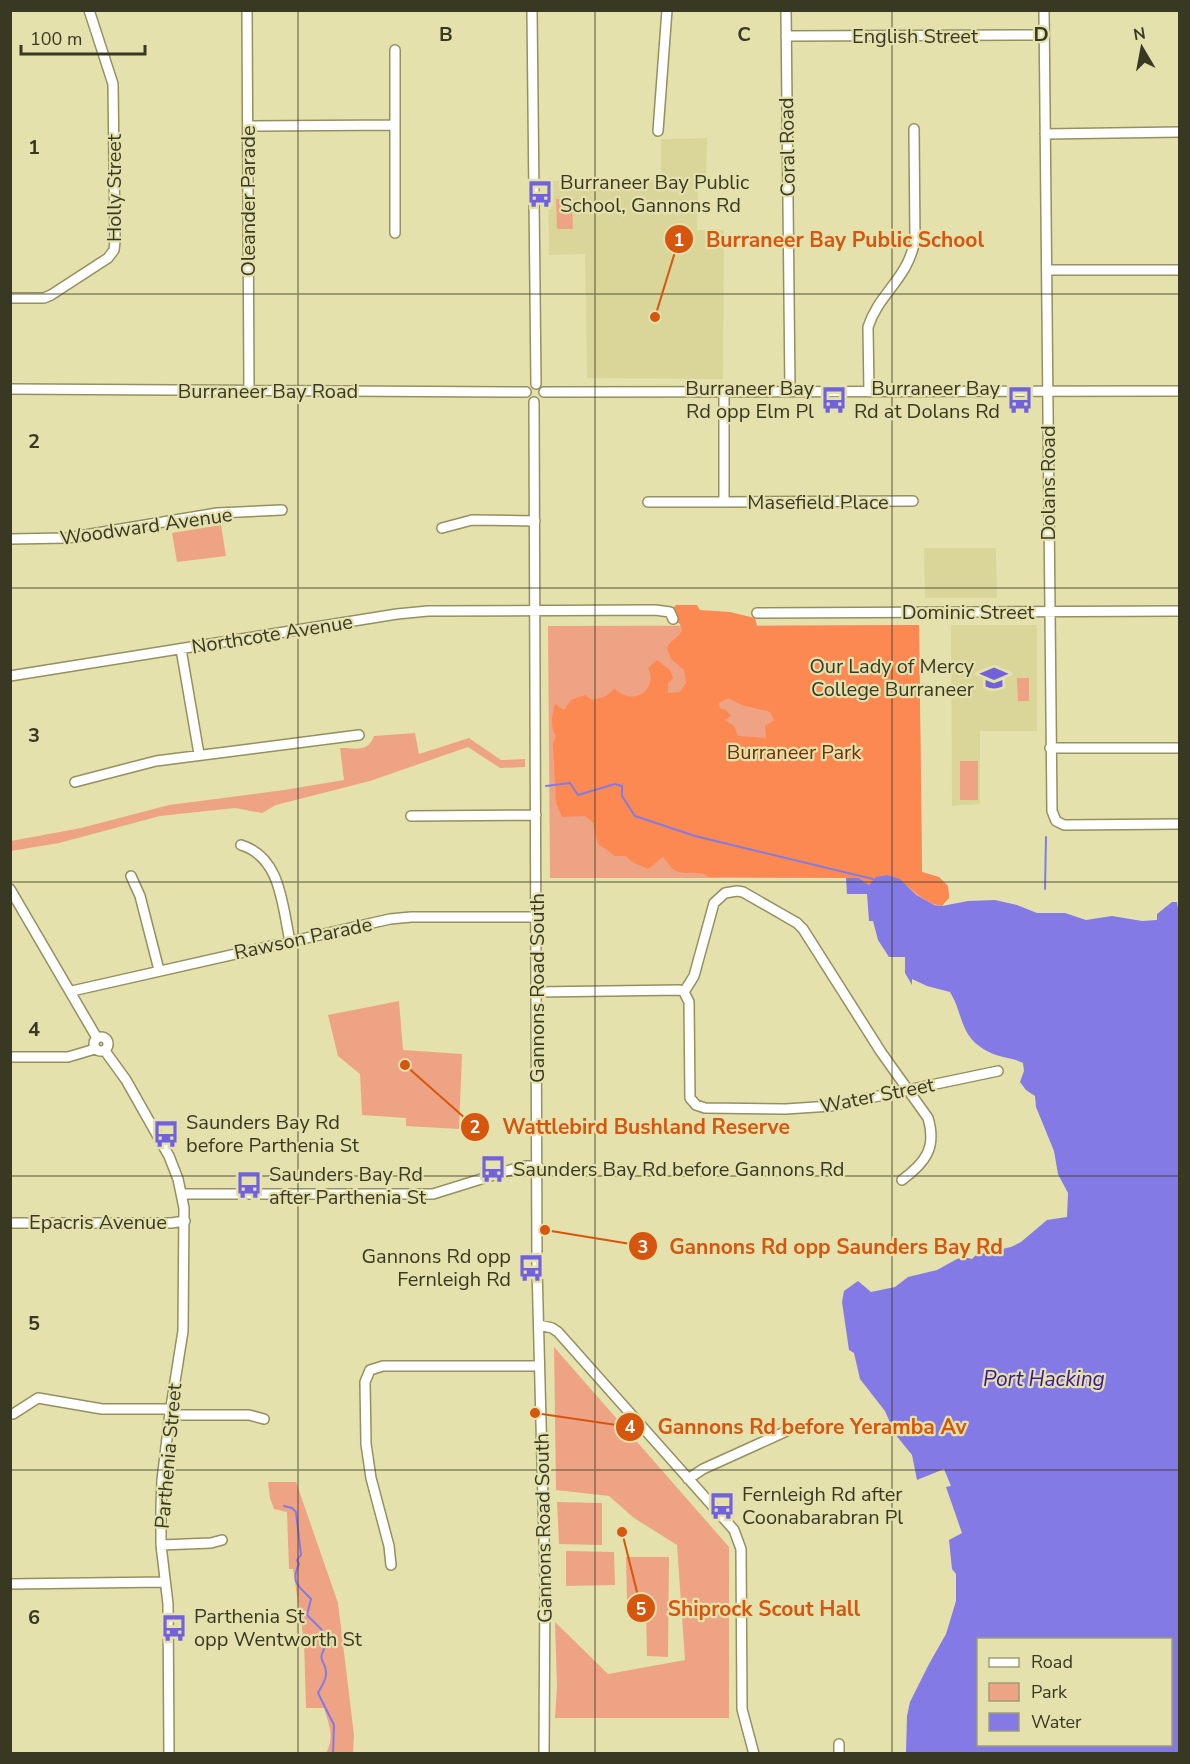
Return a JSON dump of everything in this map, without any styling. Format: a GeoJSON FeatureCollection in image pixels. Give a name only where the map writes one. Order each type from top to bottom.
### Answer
{"type":"FeatureCollection","features":[{"type":"Feature","properties":{"kind":"street","name":"Holly Street"},"geometry":{"type":"LineString","coordinates":[[10,298],[44,298],[51,295],[108,258],[114,250],[113,84],[89,10]]}},
{"type":"Feature","properties":{"kind":"street","name":"Oleander Parade"},"geometry":{"type":"LineString","coordinates":[[247,10],[249,392]]}},
{"type":"Feature","properties":{"kind":"street"},"geometry":{"type":"LineString","coordinates":[[532,10],[536,384]]}},
{"type":"Feature","properties":{"kind":"street"},"geometry":{"type":"LineString","coordinates":[[658,131],[668,10]]}},
{"type":"Feature","properties":{"kind":"street","name":"Coral Road"},"geometry":{"type":"LineString","coordinates":[[786,10],[790,391]]}},
{"type":"Feature","properties":{"kind":"street","name":"Dolans Road"},"geometry":{"type":"LineString","coordinates":[[1044,10],[1052,811],[1056,822],[1064,825],[1179,824]]}},
{"type":"Feature","properties":{"kind":"street","name":"English Street"},"geometry":{"type":"LineString","coordinates":[[786,36],[1044,35]]}},
{"type":"Feature","properties":{"kind":"street"},"geometry":{"type":"LineString","coordinates":[[395,50],[395,233]]}},
{"type":"Feature","properties":{"kind":"street"},"geometry":{"type":"LineString","coordinates":[[248,126],[394,125]]}},
{"type":"Feature","properties":{"kind":"street"},"geometry":{"type":"LineString","coordinates":[[869,392],[868,327],[871,317],[906,269],[912,256],[915,240],[914,129]]}},
{"type":"Feature","properties":{"kind":"street"},"geometry":{"type":"LineString","coordinates":[[1045,135],[1179,132]]}},
{"type":"Feature","properties":{"kind":"street"},"geometry":{"type":"LineString","coordinates":[[1047,270],[1179,270]]}},
{"type":"Feature","properties":{"kind":"street"},"geometry":{"type":"LineString","coordinates":[[536,384],[542,387],[544,392],[540,400],[534,402],[527,398],[528,387],[536,384]]}},
{"type":"Feature","properties":{"kind":"street","name":"Burraneer Bay Road"},"geometry":{"type":"LineString","coordinates":[[10,389],[526,392]]}},
{"type":"Feature","properties":{"kind":"street","name":"Masefield Place"},"geometry":{"type":"LineString","coordinates":[[724,391],[724,502]]}},
{"type":"Feature","properties":{"kind":"street"},"geometry":{"type":"LineString","coordinates":[[544,392],[1179,391]]}},
{"type":"Feature","properties":{"kind":"street","name":"Gannons Road South"},"geometry":{"type":"LineString","coordinates":[[534,402],[539,1325],[545,1577],[544,1754]]}},
{"type":"Feature","properties":{"kind":"street","name":"Masefield Place"},"geometry":{"type":"LineString","coordinates":[[648,502],[913,501]]}},
{"type":"Feature","properties":{"kind":"street","name":"Woodward Avenue"},"geometry":{"type":"LineString","coordinates":[[10,539],[67,538],[218,513],[282,510]]}},
{"type":"Feature","properties":{"kind":"street"},"geometry":{"type":"LineString","coordinates":[[442,528],[472,520],[535,522]]}},
{"type":"Feature","properties":{"kind":"street"},"geometry":{"type":"LineString","coordinates":[[535,610],[655,610],[672,613]]}},
{"type":"Feature","properties":{"kind":"street","name":"Northcote Avenue"},"geometry":{"type":"LineString","coordinates":[[10,676],[397,614],[428,611],[535,610]]}},
{"type":"Feature","properties":{"kind":"street","name":"Dominic Street"},"geometry":{"type":"LineString","coordinates":[[757,614],[1179,611]]}},
{"type":"Feature","properties":{"kind":"street"},"geometry":{"type":"LineString","coordinates":[[181,649],[199,754]]}},
{"type":"Feature","properties":{"kind":"street"},"geometry":{"type":"LineString","coordinates":[[75,782],[156,761],[359,735]]}},
{"type":"Feature","properties":{"kind":"street"},"geometry":{"type":"LineString","coordinates":[[1050,748],[1179,748]]}},
{"type":"Feature","properties":{"kind":"street"},"geometry":{"type":"LineString","coordinates":[[411,816],[536,815]]}},
{"type":"Feature","properties":{"kind":"street"},"geometry":{"type":"LineString","coordinates":[[241,845],[261,854],[270,864],[275,876],[290,941]]}},
{"type":"Feature","properties":{"kind":"street"},"geometry":{"type":"LineString","coordinates":[[131,876],[140,896],[159,970]]}},
{"type":"Feature","properties":{"kind":"street"},"geometry":{"type":"LineString","coordinates":[[10,889],[72,991]]}},
{"type":"Feature","properties":{"kind":"street"},"geometry":{"type":"LineString","coordinates":[[537,992],[680,990],[684,992],[694,976],[714,903],[724,893],[743,892],[803,928],[906,1089],[925,1113],[932,1130],[931,1144],[919,1168],[902,1180]]}},
{"type":"Feature","properties":{"kind":"street","name":"Rawson Parade"},"geometry":{"type":"LineString","coordinates":[[72,991],[390,919],[537,917]]}},
{"type":"Feature","properties":{"kind":"street","name":"Parthenia Street"},"geometry":{"type":"LineString","coordinates":[[72,991],[97,1038],[102,1037],[108,1042],[108,1047],[100,1050],[126,1080],[157,1132],[174,1168],[185,1221],[183,1330],[162,1480],[161,1545],[168,1604],[169,1754]]}},
{"type":"Feature","properties":{"kind":"street","name":"Water Street"},"geometry":{"type":"LineString","coordinates":[[684,992],[689,1002],[690,1098],[696,1105],[705,1108],[816,1108],[846,1104],[906,1089],[998,1071]]}},
{"type":"Feature","properties":{"kind":"street"},"geometry":{"type":"LineString","coordinates":[[10,1057],[68,1057],[100,1050]]}},
{"type":"Feature","properties":{"kind":"street"},"geometry":{"type":"LineString","coordinates":[[181,1194],[433,1194],[524,1166],[538,1166]]}},
{"type":"Feature","properties":{"kind":"street","name":"Epacris Avenue"},"geometry":{"type":"LineString","coordinates":[[10,1222],[171,1223],[185,1221]]}},
{"type":"Feature","properties":{"kind":"street"},"geometry":{"type":"LineString","coordinates":[[539,1325],[558,1332],[734,1530],[739,1542],[742,1582],[742,1714],[754,1754]]}},
{"type":"Feature","properties":{"kind":"street"},"geometry":{"type":"LineString","coordinates":[[391,1565],[389,1546],[371,1478],[366,1444],[365,1382],[370,1370],[383,1366],[540,1366]]}},
{"type":"Feature","properties":{"kind":"street"},"geometry":{"type":"LineString","coordinates":[[13,1414],[38,1398],[102,1409],[166,1409],[175,1415],[249,1415],[264,1419]]}},
{"type":"Feature","properties":{"kind":"street"},"geometry":{"type":"LineString","coordinates":[[688,1479],[703,1469],[789,1430]]}},
{"type":"Feature","properties":{"kind":"street"},"geometry":{"type":"LineString","coordinates":[[161,1545],[212,1544],[222,1539]]}},
{"type":"Feature","properties":{"kind":"street"},"geometry":{"type":"LineString","coordinates":[[10,1584],[165,1582]]}},
{"type":"Feature","properties":{"kind":"shaded area"},"geometry":{"type":"Polygon","coordinates":[[[707,138],[706,180],[698,186],[697,230],[724,230],[723,379],[587,378],[585,254],[549,255],[548,181],[661,180],[661,139],[707,138]]]}},
{"type":"Feature","properties":{"kind":"shaded area","name":"Our Lady of Mercy College Burraneer"},"geometry":{"type":"Polygon","coordinates":[[[924,548],[996,548],[997,598],[925,598],[924,548]]]}},
{"type":"Feature","properties":{"kind":"shaded area","name":"Our Lady of Mercy College Burraneer"},"geometry":{"type":"Polygon","coordinates":[[[951,625],[1037,625],[1037,731],[980,731],[980,804],[952,806],[951,625]]]}},
{"type":"Feature","properties":{"kind":"green space"},"geometry":{"type":"Polygon","coordinates":[[[556,199],[572,199],[573,229],[557,229],[556,199]]]}},
{"type":"Feature","properties":{"kind":"green space"},"geometry":{"type":"Polygon","coordinates":[[[221,525],[226,556],[177,562],[172,533],[221,525]]]}},
{"type":"Feature","properties":{"kind":"green space","name":"Burraneer Park"},"geometry":{"type":"Polygon","coordinates":[[[676,605],[697,605],[700,610],[730,612],[755,618],[757,626],[919,625],[922,872],[939,877],[948,886],[949,898],[942,906],[932,903],[904,883],[887,875],[878,877],[869,885],[859,878],[709,877],[701,873],[676,871],[663,857],[648,869],[632,862],[626,856],[615,856],[598,844],[593,823],[585,816],[562,817],[556,803],[553,744],[556,736],[552,721],[555,704],[564,710],[571,700],[585,695],[592,700],[606,696],[614,689],[633,697],[644,693],[651,679],[648,668],[657,660],[670,670],[673,678],[668,684],[668,693],[680,692],[686,683],[684,670],[671,659],[667,648],[682,630],[680,624],[675,621],[674,607],[676,605]],[[728,698],[719,703],[720,708],[726,710],[731,716],[725,720],[734,726],[738,736],[766,738],[765,726],[774,720],[770,712],[741,705],[728,698]]]}},
{"type":"Feature","properties":{"kind":"green space","name":"Burraneer Park"},"geometry":{"type":"Polygon","coordinates":[[[919,625],[922,872],[939,877],[948,886],[949,898],[934,905],[859,878],[550,878],[548,626],[919,625]]]}},
{"type":"Feature","properties":{"kind":"green space"},"geometry":{"type":"Polygon","coordinates":[[[1017,678],[1029,678],[1029,701],[1018,701],[1017,678]]]}},
{"type":"Feature","properties":{"kind":"green space"},"geometry":{"type":"Polygon","coordinates":[[[415,733],[419,754],[469,738],[501,760],[525,759],[525,767],[500,768],[468,747],[370,781],[276,805],[262,813],[235,808],[160,816],[59,843],[11,851],[11,841],[81,828],[169,805],[344,780],[340,748],[365,747],[374,736],[415,733]]]}},
{"type":"Feature","properties":{"kind":"green space"},"geometry":{"type":"Polygon","coordinates":[[[960,761],[978,761],[978,800],[960,800],[960,761]]]}},
{"type":"Feature","properties":{"kind":"green space"},"geometry":{"type":"Polygon","coordinates":[[[399,1001],[403,1050],[462,1054],[459,1129],[406,1126],[406,1118],[362,1115],[360,1074],[338,1056],[328,1015],[399,1001]]]}},
{"type":"Feature","properties":{"kind":"green space"},"geometry":{"type":"Polygon","coordinates":[[[554,1347],[729,1547],[729,1718],[555,1718],[557,1687],[555,1622],[608,1674],[685,1660],[677,1545],[634,1518],[609,1496],[556,1490],[554,1347]]]}},
{"type":"Feature","properties":{"kind":"green space"},"geometry":{"type":"Polygon","coordinates":[[[268,1482],[296,1482],[338,1603],[354,1735],[353,1753],[326,1753],[331,1736],[324,1708],[306,1708],[304,1641],[293,1569],[289,1569],[287,1512],[274,1509],[268,1482]]]}},
{"type":"Feature","properties":{"kind":"green space"},"geometry":{"type":"Polygon","coordinates":[[[557,1502],[602,1503],[602,1545],[559,1544],[557,1502]]]}},
{"type":"Feature","properties":{"kind":"green space"},"geometry":{"type":"Polygon","coordinates":[[[566,1551],[614,1552],[615,1585],[566,1586],[566,1551]]]}},
{"type":"Feature","properties":{"kind":"green space"},"geometry":{"type":"Polygon","coordinates":[[[626,1557],[669,1557],[668,1657],[647,1656],[646,1612],[639,1612],[640,1601],[627,1602],[626,1557]]]}},
{"type":"Feature","properties":{"kind":"water","name":"Port Hacking"},"geometry":{"type":"Polygon","coordinates":[[[887,875],[900,879],[916,895],[934,905],[995,900],[1037,913],[1065,913],[1086,920],[1112,916],[1142,921],[1157,920],[1157,914],[1172,902],[1177,902],[1180,921],[1179,1753],[906,1753],[907,1716],[910,1702],[946,1634],[956,1601],[956,1574],[952,1569],[949,1540],[962,1533],[946,1487],[951,1486],[944,1469],[917,1480],[912,1455],[895,1434],[885,1411],[860,1379],[854,1353],[849,1350],[842,1302],[844,1291],[858,1281],[871,1292],[895,1287],[908,1277],[937,1270],[957,1259],[964,1257],[972,1259],[976,1255],[1011,1247],[1021,1242],[1047,1220],[1067,1217],[1068,1193],[1058,1174],[1054,1151],[1036,1107],[1035,1096],[1020,1082],[1024,1071],[1023,1063],[992,1053],[971,1039],[950,992],[912,979],[912,985],[905,973],[905,957],[889,957],[878,940],[873,921],[869,921],[867,894],[847,894],[846,878],[859,878],[869,885],[876,877],[887,875]]]}},
{"type":"Feature","properties":{"kind":"waterway"},"geometry":{"type":"LineString","coordinates":[[546,786],[570,783],[578,795],[615,784],[622,786],[622,796],[635,816],[695,836],[873,879]]}},
{"type":"Feature","properties":{"kind":"waterway"},"geometry":{"type":"LineString","coordinates":[[1045,889],[1046,837]]}},
{"type":"Feature","properties":{"kind":"waterway"},"geometry":{"type":"LineString","coordinates":[[284,1506],[296,1512],[301,1555],[297,1560],[299,1564],[295,1576],[297,1584],[311,1599],[307,1615],[321,1629],[328,1642],[321,1658],[326,1669],[326,1677],[318,1693],[334,1725],[333,1754]]}},
{"type":"Feature","properties":{"kind":"place","name":"Burraneer Bay Public School, Gannons Rd"},"geometry":{"type":"Point","coordinates":[540,194]}},
{"type":"Feature","properties":{"kind":"place","name":"Burraneer Bay Public School"},"geometry":{"type":"Point","coordinates":[655,317]}},
{"type":"Feature","properties":{"kind":"place","name":"Burraneer Bay Rd opp Elm Pl"},"geometry":{"type":"Point","coordinates":[834,400]}},
{"type":"Feature","properties":{"kind":"place","name":"Burraneer Bay Rd at Dolans Rd"},"geometry":{"type":"Point","coordinates":[1020,400]}},
{"type":"Feature","properties":{"kind":"place","name":"Our Lady of Mercy College Burraneer"},"geometry":{"type":"Point","coordinates":[994,678]}},
{"type":"Feature","properties":{"kind":"place","name":"Wattlebird Bushland Reserve"},"geometry":{"type":"Point","coordinates":[405,1065]}},
{"type":"Feature","properties":{"kind":"place","name":"Saunders Bay Rd before Parthenia St"},"geometry":{"type":"Point","coordinates":[166,1134]}},
{"type":"Feature","properties":{"kind":"place","name":"Saunders Bay Rd before Gannons Rd"},"geometry":{"type":"Point","coordinates":[493,1169]}},
{"type":"Feature","properties":{"kind":"place","name":"Saunders Bay Rd after Parthenia St"},"geometry":{"type":"Point","coordinates":[249,1185]}},
{"type":"Feature","properties":{"kind":"place","name":"Gannons Rd opp Saunders Bay Rd"},"geometry":{"type":"Point","coordinates":[545,1230]}},
{"type":"Feature","properties":{"kind":"place","name":"Gannons Rd opp Fernleigh Rd"},"geometry":{"type":"Point","coordinates":[531,1268]}},
{"type":"Feature","properties":{"kind":"place","name":"Gannons Rd before Yeramba Av"},"geometry":{"type":"Point","coordinates":[535,1413]}},
{"type":"Feature","properties":{"kind":"place","name":"Fernleigh Rd after Coonabarabran Pl"},"geometry":{"type":"Point","coordinates":[722,1506]}},
{"type":"Feature","properties":{"kind":"place","name":"Shiprock Scout Hall"},"geometry":{"type":"Point","coordinates":[622,1532]}},
{"type":"Feature","properties":{"kind":"place","name":"Parthenia St opp Wentworth St"},"geometry":{"type":"Point","coordinates":[174,1628]}}]}
